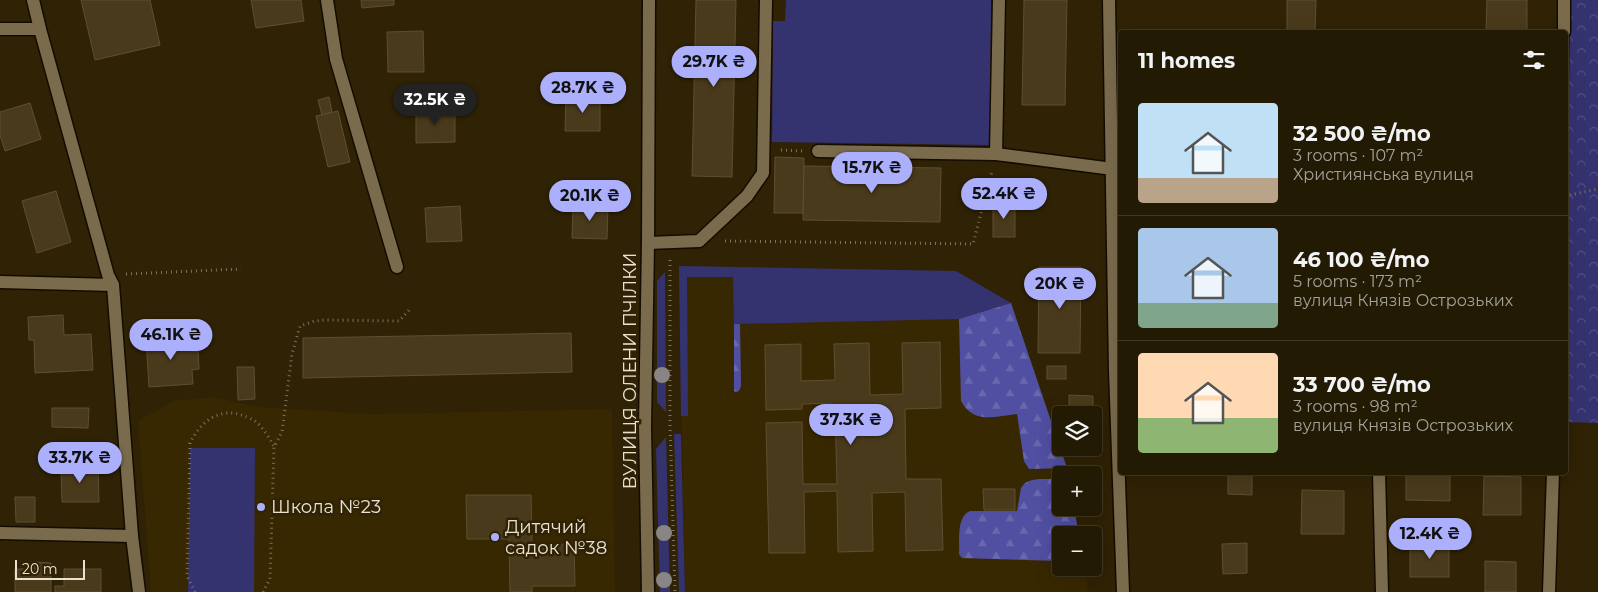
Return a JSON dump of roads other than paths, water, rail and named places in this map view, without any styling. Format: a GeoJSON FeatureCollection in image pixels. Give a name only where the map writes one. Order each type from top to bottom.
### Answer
{"type":"FeatureCollection","features":[{"type":"Feature","properties":{"kind":"street"},"geometry":{"type":"LineString","coordinates":[[33,0],[110,280],[132,536],[139,592]]}},
{"type":"Feature","properties":{"kind":"street"},"geometry":{"type":"LineString","coordinates":[[327,0],[336,59],[397,267]]}},
{"type":"Feature","properties":{"kind":"street","name":"ВУЛИЦЯ ОЛЕНИ ПЧІЛКИ"},"geometry":{"type":"LineString","coordinates":[[648,592],[645,426],[649,0]]}},
{"type":"Feature","properties":{"kind":"street"},"geometry":{"type":"LineString","coordinates":[[648,243],[699,241],[747,196],[763,173],[766,0]]}},
{"type":"Feature","properties":{"kind":"street"},"geometry":{"type":"LineString","coordinates":[[996,154],[998,0]]}},
{"type":"Feature","properties":{"kind":"street"},"geometry":{"type":"LineString","coordinates":[[1109,0],[1113,169],[1116,185],[1118,371]]}},
{"type":"Feature","properties":{"kind":"street"},"geometry":{"type":"LineString","coordinates":[[1564,0],[1564,30]]}},
{"type":"Feature","properties":{"kind":"street"},"geometry":{"type":"LineString","coordinates":[[0,29],[40,30]]}},
{"type":"Feature","properties":{"kind":"street"},"geometry":{"type":"LineString","coordinates":[[818,151],[996,154],[1113,169]]}},
{"type":"Feature","properties":{"kind":"street"},"geometry":{"type":"LineString","coordinates":[[0,282],[110,280]]}},
{"type":"Feature","properties":{"kind":"street"},"geometry":{"type":"LineString","coordinates":[[1121,475],[1124,592]]}},
{"type":"Feature","properties":{"kind":"street"},"geometry":{"type":"LineString","coordinates":[[1379,475],[1382,592]]}},
{"type":"Feature","properties":{"kind":"street"},"geometry":{"type":"LineString","coordinates":[[1550,592],[1553,475]]}},
{"type":"Feature","properties":{"kind":"street"},"geometry":{"type":"LineString","coordinates":[[0,533],[132,536]]}},
{"type":"Feature","properties":{"kind":"place","name":"Школа №23"},"geometry":{"type":"Point","coordinates":[261,507]}},
{"type":"Feature","properties":{"kind":"place","name":"Дитячий садок №38"},"geometry":{"type":"Point","coordinates":[495,537]}}]}
